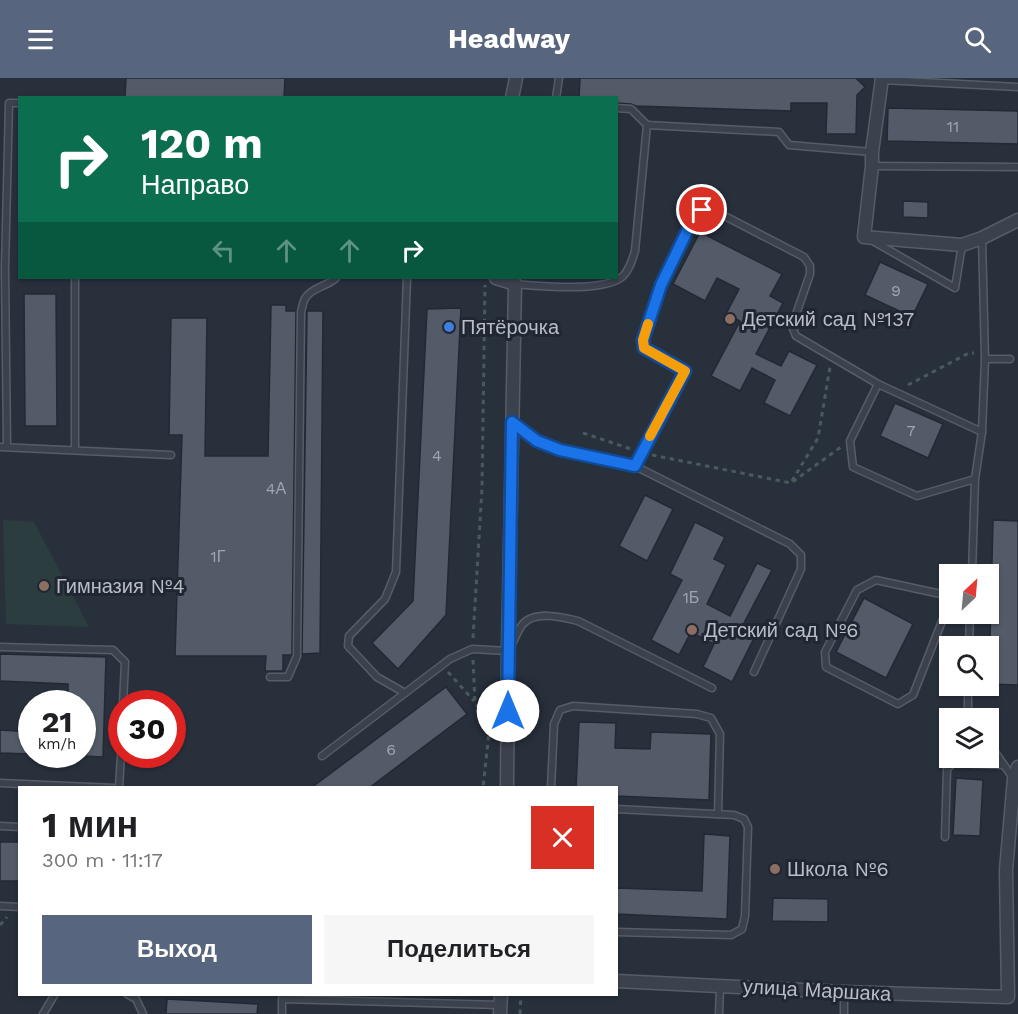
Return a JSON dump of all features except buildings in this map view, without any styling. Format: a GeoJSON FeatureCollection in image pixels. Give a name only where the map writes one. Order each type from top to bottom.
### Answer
{"type":"FeatureCollection","features":[{"type":"Feature","properties":{"kind":"street"},"geometry":{"type":"LineString","coordinates":[[512,96],[516,78]]}},
{"type":"Feature","properties":{"kind":"street"},"geometry":{"type":"LineString","coordinates":[[883,79],[872,153],[864,237],[962,245],[1018,220]]}},
{"type":"Feature","properties":{"kind":"street"},"geometry":{"type":"LineString","coordinates":[[499,279],[515,284],[507,786]]}},
{"type":"Feature","properties":{"kind":"street"},"geometry":{"type":"LineString","coordinates":[[1013,997],[1012,870],[1016,773]]}},
{"type":"Feature","properties":{"kind":"street","name":"улица Маршака"},"geometry":{"type":"LineString","coordinates":[[618,981],[844,992],[1013,997]]}},
{"type":"Feature","properties":{"kind":"lane"},"geometry":{"type":"LineString","coordinates":[[556,96],[559,78]]}},
{"type":"Feature","properties":{"kind":"lane"},"geometry":{"type":"LineString","coordinates":[[883,79],[1018,87]]}},
{"type":"Feature","properties":{"kind":"lane"},"geometry":{"type":"LineString","coordinates":[[18,103],[9,103],[3,447],[171,455]]}},
{"type":"Feature","properties":{"kind":"lane"},"geometry":{"type":"LineString","coordinates":[[618,108],[631,109],[647,125],[779,132],[789,145],[872,153]]}},
{"type":"Feature","properties":{"kind":"lane"},"geometry":{"type":"LineString","coordinates":[[618,279],[630,267],[635,251],[647,125]]}},
{"type":"Feature","properties":{"kind":"lane"},"geometry":{"type":"LineString","coordinates":[[872,166],[1018,167]]}},
{"type":"Feature","properties":{"kind":"lane"},"geometry":{"type":"LineString","coordinates":[[635,466],[685,371],[644,348],[643,340],[661,285],[693,219],[702,210],[715,211],[804,257],[810,266],[810,274],[792,326],[796,336],[878,384],[982,432]]}},
{"type":"Feature","properties":{"kind":"lane"},"geometry":{"type":"LineString","coordinates":[[864,237],[955,288],[962,245]]}},
{"type":"Feature","properties":{"kind":"lane"},"geometry":{"type":"LineString","coordinates":[[972,564],[975,479],[982,432],[985,357],[982,238]]}},
{"type":"Feature","properties":{"kind":"lane"},"geometry":{"type":"LineString","coordinates":[[75,279],[75,450]]}},
{"type":"Feature","properties":{"kind":"lane"},"geometry":{"type":"LineString","coordinates":[[270,677],[288,677],[297,656],[301,312],[306,297],[335,279]]}},
{"type":"Feature","properties":{"kind":"lane"},"geometry":{"type":"LineString","coordinates":[[405,693],[377,677],[348,646],[349,636],[385,599],[396,572],[407,279]]}},
{"type":"Feature","properties":{"kind":"lane"},"geometry":{"type":"LineString","coordinates":[[515,284],[588,286],[609,284],[618,279]]}},
{"type":"Feature","properties":{"kind":"lane"},"geometry":{"type":"LineString","coordinates":[[985,357],[1010,359]]}},
{"type":"Feature","properties":{"kind":"lane"},"geometry":{"type":"LineString","coordinates":[[878,384],[849,441],[853,467],[917,496],[975,479]]}},
{"type":"Feature","properties":{"kind":"lane"},"geometry":{"type":"LineString","coordinates":[[512,422],[537,441],[560,450],[635,466],[790,544],[801,555],[801,569],[754,672]]}},
{"type":"Feature","properties":{"kind":"lane"},"geometry":{"type":"LineString","coordinates":[[939,594],[876,580],[857,590],[825,652],[826,668],[898,704],[913,695],[941,624]]}},
{"type":"Feature","properties":{"kind":"lane"},"geometry":{"type":"LineString","coordinates":[[322,756],[442,666],[472,649],[508,651],[514,644],[522,625],[531,619],[557,616],[578,621],[712,688]]}},
{"type":"Feature","properties":{"kind":"lane"},"geometry":{"type":"LineString","coordinates":[[0,646],[113,650],[125,662],[124,690]]}},
{"type":"Feature","properties":{"kind":"lane"},"geometry":{"type":"LineString","coordinates":[[551,786],[554,724],[560,710],[573,706],[697,714],[711,718],[720,734],[718,814]]}},
{"type":"Feature","properties":{"kind":"lane"},"geometry":{"type":"LineString","coordinates":[[999,758],[1004,765],[1016,773]]}},
{"type":"Feature","properties":{"kind":"lane"},"geometry":{"type":"LineString","coordinates":[[945,837],[947,769],[956,763],[1004,765]]}},
{"type":"Feature","properties":{"kind":"lane"},"geometry":{"type":"LineString","coordinates":[[119,786],[120,768]]}},
{"type":"Feature","properties":{"kind":"lane"},"geometry":{"type":"LineString","coordinates":[[0,783],[68,786]]}},
{"type":"Feature","properties":{"kind":"lane"},"geometry":{"type":"LineString","coordinates":[[618,809],[735,815],[744,819],[748,828],[745,916],[742,929],[731,935],[618,932]]}},
{"type":"Feature","properties":{"kind":"lane"},"geometry":{"type":"LineString","coordinates":[[0,826],[18,826]]}},
{"type":"Feature","properties":{"kind":"lane"},"geometry":{"type":"LineString","coordinates":[[0,906],[18,907]]}},
{"type":"Feature","properties":{"kind":"lane"},"geometry":{"type":"LineString","coordinates":[[719,1014],[720,986]]}},
{"type":"Feature","properties":{"kind":"lane"},"geometry":{"type":"LineString","coordinates":[[844,992],[844,1014]]}},
{"type":"Feature","properties":{"kind":"lane"},"geometry":{"type":"LineString","coordinates":[[43,1014],[54,996]]}},
{"type":"Feature","properties":{"kind":"lane"},"geometry":{"type":"LineString","coordinates":[[130,996],[135,999],[143,1014]]}},
{"type":"Feature","properties":{"kind":"lane"},"geometry":{"type":"LineString","coordinates":[[282,1014],[282,999],[500,1004]]}},
{"type":"Feature","properties":{"kind":"path"},"geometry":{"type":"LineString","coordinates":[[475,703],[472,649],[482,488],[485,279]]}},
{"type":"Feature","properties":{"kind":"path"},"geometry":{"type":"LineString","coordinates":[[896,392],[969,353],[985,357]]}},
{"type":"Feature","properties":{"kind":"path"},"geometry":{"type":"LineString","coordinates":[[791,483],[818,438],[832,356]]}},
{"type":"Feature","properties":{"kind":"path"},"geometry":{"type":"LineString","coordinates":[[583,433],[642,453],[791,483],[849,441]]}},
{"type":"Feature","properties":{"kind":"path"},"geometry":{"type":"LineString","coordinates":[[442,666],[490,723],[483,786]]}},
{"type":"Feature","properties":{"kind":"path"},"geometry":{"type":"LineString","coordinates":[[520,1014],[521,996]]}},
{"type":"Feature","properties":{"kind":"shaded area"},"geometry":{"type":"Polygon","coordinates":[[[3,520],[34,522],[89,627],[6,624],[3,520]]]}},
{"type":"Feature","properties":{"kind":"slow traffic"},"geometry":{"type":"LineString","coordinates":[[648,324],[643,340],[644,348],[685,371],[650,436]]}},
{"type":"Feature","properties":{"kind":"place","name":"Детский сад №137"},"geometry":{"type":"Point","coordinates":[730,319]}},
{"type":"Feature","properties":{"kind":"place","name":"Пятёрочка"},"geometry":{"type":"Point","coordinates":[449,327]}},
{"type":"Feature","properties":{"kind":"place","name":"Гимназия №4"},"geometry":{"type":"Point","coordinates":[44,586]}},
{"type":"Feature","properties":{"kind":"place","name":"Детский сад №6"},"geometry":{"type":"Point","coordinates":[692,630]}},
{"type":"Feature","properties":{"kind":"place","name":"Школа №6"},"geometry":{"type":"Point","coordinates":[775,869]}},
{"type":"Feature","properties":{"kind":"route"},"geometry":{"type":"LineString","coordinates":[[508,711],[512,422],[537,441],[560,450],[635,466],[685,371],[644,348],[643,340],[661,285],[693,219],[702,210]]}}]}
